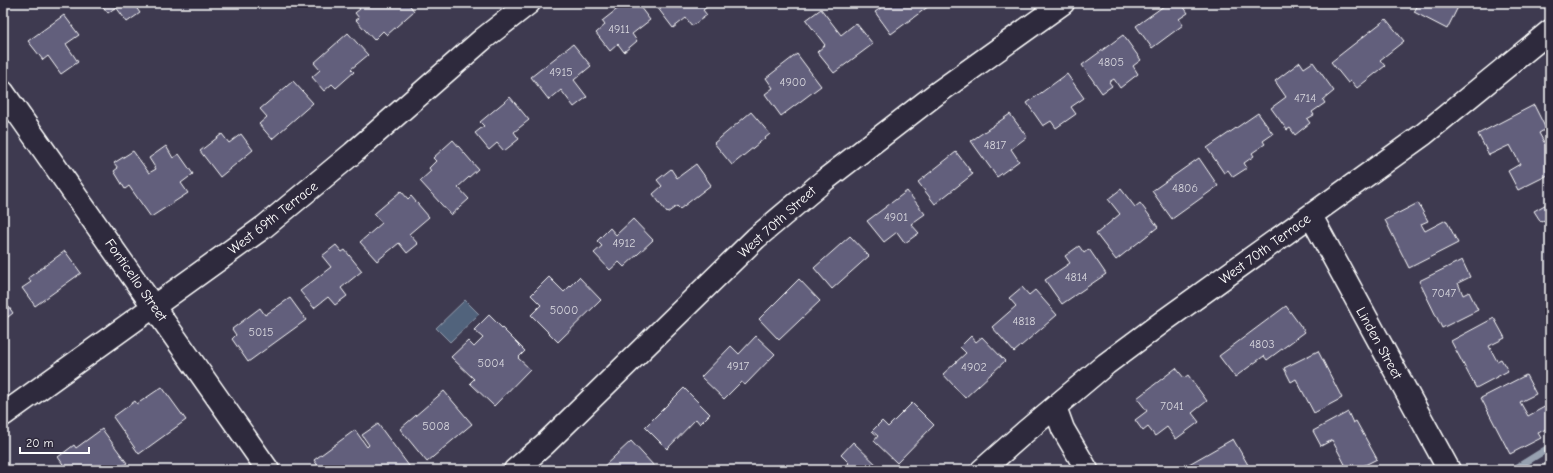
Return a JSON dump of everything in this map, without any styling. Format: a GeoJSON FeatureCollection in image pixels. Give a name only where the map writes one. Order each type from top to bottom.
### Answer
{"type":"FeatureCollection","features":[{"type":"Feature","properties":{"kind":"street","name":"West 69th Terrace"},"geometry":{"type":"LineString","coordinates":[[3,415],[264,227],[353,153],[483,39],[529,3]]}},
{"type":"Feature","properties":{"kind":"street","name":"West 70th Street"},"geometry":{"type":"LineString","coordinates":[[515,470],[545,444],[756,238],[826,179],[929,99],[1063,3]]}},
{"type":"Feature","properties":{"kind":"street","name":"West 70th Terrace"},"geometry":{"type":"LineString","coordinates":[[982,470],[1106,364],[1424,134],[1550,31]]}},
{"type":"Feature","properties":{"kind":"street","name":"Fonticello Street"},"geometry":{"type":"LineString","coordinates":[[3,92],[155,306],[268,470]]}},
{"type":"Feature","properties":{"kind":"street","name":"Linden Street"},"geometry":{"type":"LineString","coordinates":[[1311,216],[1449,470]]}},
{"type":"Feature","properties":{"kind":"street"},"geometry":{"type":"LineString","coordinates":[[1055,407],[1063,428],[1087,470]]}},
{"type":"Feature","properties":{"kind":"water"},"geometry":{"type":"Polygon","coordinates":[[[465,300],[479,314],[450,342],[436,328],[465,300]]]}},
{"type":"Feature","properties":{"kind":"building"},"geometry":{"type":"Polygon","coordinates":[[[100,3],[133,3],[140,13],[127,22],[116,7],[108,13],[100,3]]]}},
{"type":"Feature","properties":{"kind":"building"},"geometry":{"type":"Polygon","coordinates":[[[355,3],[408,3],[414,11],[387,35],[383,31],[374,40],[356,20],[359,18],[355,13],[360,9],[355,3]]]}},
{"type":"Feature","properties":{"kind":"building"},"geometry":{"type":"Polygon","coordinates":[[[625,3],[637,3],[650,20],[632,34],[637,41],[624,52],[618,44],[610,51],[596,33],[605,25],[602,21],[625,3]]]}},
{"type":"Feature","properties":{"kind":"building"},"geometry":{"type":"Polygon","coordinates":[[[654,3],[712,3],[703,10],[707,15],[692,26],[686,18],[673,28],[654,3]]]}},
{"type":"Feature","properties":{"kind":"building"},"geometry":{"type":"Polygon","coordinates":[[[888,3],[927,3],[929,6],[891,34],[875,12],[888,3]]]}},
{"type":"Feature","properties":{"kind":"building"},"geometry":{"type":"Polygon","coordinates":[[[1168,3],[1170,6],[1175,3],[1181,3],[1188,13],[1179,19],[1183,25],[1152,48],[1136,26],[1168,3]]]}},
{"type":"Feature","properties":{"kind":"building"},"geometry":{"type":"Polygon","coordinates":[[[1419,3],[1460,3],[1447,29],[1414,12],[1419,3]]]}},
{"type":"Feature","properties":{"kind":"building"},"geometry":{"type":"Polygon","coordinates":[[[821,9],[841,35],[856,23],[873,44],[834,73],[817,52],[825,45],[806,20],[821,9]]]}},
{"type":"Feature","properties":{"kind":"building"},"geometry":{"type":"Polygon","coordinates":[[[64,15],[79,35],[66,44],[78,62],[61,74],[48,56],[43,60],[28,41],[64,15]]]}},
{"type":"Feature","properties":{"kind":"building"},"geometry":{"type":"Polygon","coordinates":[[[1386,19],[1404,41],[1380,60],[1385,66],[1357,88],[1351,81],[1348,83],[1331,62],[1386,19]]]}},
{"type":"Feature","properties":{"kind":"building"},"geometry":{"type":"Polygon","coordinates":[[[348,33],[368,55],[351,69],[354,72],[336,88],[332,84],[324,91],[312,77],[320,70],[314,63],[348,33]]]}},
{"type":"Feature","properties":{"kind":"building"},"geometry":{"type":"Polygon","coordinates":[[[1123,35],[1141,60],[1133,66],[1138,74],[1120,88],[1114,79],[1109,82],[1112,86],[1102,93],[1082,65],[1123,35]]]}},
{"type":"Feature","properties":{"kind":"building"},"geometry":{"type":"Polygon","coordinates":[[[573,44],[591,66],[574,80],[587,97],[574,107],[561,90],[549,100],[531,77],[573,44]]]}},
{"type":"Feature","properties":{"kind":"building"},"geometry":{"type":"Polygon","coordinates":[[[797,54],[821,86],[781,116],[765,94],[773,88],[766,78],[797,54]]]}},
{"type":"Feature","properties":{"kind":"building"},"geometry":{"type":"Polygon","coordinates":[[[1300,62],[1304,68],[1313,62],[1334,91],[1323,100],[1325,103],[1312,112],[1314,115],[1307,119],[1310,123],[1295,135],[1290,128],[1287,130],[1271,108],[1286,97],[1275,81],[1300,62]]]}},
{"type":"Feature","properties":{"kind":"building"},"geometry":{"type":"Polygon","coordinates":[[[1067,74],[1084,98],[1071,107],[1076,114],[1056,128],[1051,121],[1043,126],[1027,103],[1067,74]]]}},
{"type":"Feature","properties":{"kind":"building"},"geometry":{"type":"Polygon","coordinates":[[[293,81],[313,103],[272,139],[259,124],[267,117],[260,109],[293,81]]]}},
{"type":"Feature","properties":{"kind":"building"},"geometry":{"type":"Polygon","coordinates":[[[510,97],[529,120],[514,132],[519,139],[504,151],[497,143],[489,150],[475,133],[484,126],[480,122],[510,97]]]}},
{"type":"Feature","properties":{"kind":"building"},"geometry":{"type":"Polygon","coordinates":[[[1534,105],[1546,129],[1539,133],[1550,153],[1550,174],[1518,190],[1508,171],[1520,164],[1510,145],[1489,155],[1478,134],[1534,105]]]}},
{"type":"Feature","properties":{"kind":"building"},"geometry":{"type":"Polygon","coordinates":[[[751,112],[770,134],[732,165],[714,143],[751,112]]]}},
{"type":"Feature","properties":{"kind":"building"},"geometry":{"type":"Polygon","coordinates":[[[1258,113],[1273,134],[1263,141],[1265,144],[1252,153],[1254,156],[1244,163],[1247,168],[1233,177],[1228,170],[1224,173],[1207,148],[1258,113]]]}},
{"type":"Feature","properties":{"kind":"building"},"geometry":{"type":"Polygon","coordinates":[[[1010,114],[1027,137],[1011,149],[1019,161],[997,177],[971,141],[1010,114]]]}},
{"type":"Feature","properties":{"kind":"building"},"geometry":{"type":"Polygon","coordinates":[[[222,134],[229,143],[241,134],[253,150],[220,177],[200,151],[222,134]]]}},
{"type":"Feature","properties":{"kind":"building"},"geometry":{"type":"Polygon","coordinates":[[[453,140],[478,169],[458,187],[469,199],[451,215],[420,181],[431,171],[429,168],[436,161],[433,158],[453,140]]]}},
{"type":"Feature","properties":{"kind":"building"},"geometry":{"type":"Polygon","coordinates":[[[166,146],[173,158],[179,154],[193,174],[181,183],[188,193],[151,217],[129,186],[125,189],[114,171],[118,168],[114,163],[133,151],[149,173],[156,169],[149,158],[166,146]]]}},
{"type":"Feature","properties":{"kind":"building"},"geometry":{"type":"Polygon","coordinates":[[[956,152],[973,174],[935,204],[918,182],[956,152]]]}},
{"type":"Feature","properties":{"kind":"building"},"geometry":{"type":"Polygon","coordinates":[[[1199,158],[1218,186],[1172,219],[1152,191],[1199,158]]]}},
{"type":"Feature","properties":{"kind":"building"},"geometry":{"type":"Polygon","coordinates":[[[696,164],[711,185],[680,209],[677,206],[667,213],[653,194],[662,186],[657,180],[671,169],[677,178],[696,164]]]}},
{"type":"Feature","properties":{"kind":"building"},"geometry":{"type":"Polygon","coordinates":[[[1121,189],[1135,207],[1140,203],[1158,227],[1116,260],[1096,234],[1120,214],[1108,199],[1121,189]]]}},
{"type":"Feature","properties":{"kind":"building"},"geometry":{"type":"Polygon","coordinates":[[[401,191],[408,199],[411,196],[429,217],[409,234],[418,244],[407,253],[399,243],[377,261],[360,242],[382,223],[374,214],[401,191]]]}},
{"type":"Feature","properties":{"kind":"building"},"geometry":{"type":"Polygon","coordinates":[[[907,191],[925,214],[911,224],[919,233],[905,243],[897,232],[884,242],[867,221],[907,191]]]}},
{"type":"Feature","properties":{"kind":"building"},"geometry":{"type":"Polygon","coordinates":[[[1550,202],[1550,217],[1541,222],[1534,211],[1550,202]]]}},
{"type":"Feature","properties":{"kind":"building"},"geometry":{"type":"Polygon","coordinates":[[[1418,203],[1428,221],[1421,224],[1425,231],[1446,220],[1458,243],[1409,268],[1385,220],[1418,203]]]}},
{"type":"Feature","properties":{"kind":"building"},"geometry":{"type":"Polygon","coordinates":[[[633,219],[653,240],[624,267],[619,262],[610,270],[594,253],[602,246],[597,241],[610,228],[616,235],[633,219]]]}},
{"type":"Feature","properties":{"kind":"building"},"geometry":{"type":"Polygon","coordinates":[[[850,236],[869,256],[832,289],[814,268],[850,236]]]}},
{"type":"Feature","properties":{"kind":"building"},"geometry":{"type":"Polygon","coordinates":[[[336,245],[342,252],[345,250],[362,271],[341,288],[347,296],[335,305],[328,297],[314,308],[300,291],[331,267],[322,256],[336,245]]]}},
{"type":"Feature","properties":{"kind":"building"},"geometry":{"type":"Polygon","coordinates":[[[1079,246],[1084,253],[1089,249],[1106,274],[1062,304],[1045,280],[1070,263],[1065,256],[1079,246]]]}},
{"type":"Feature","properties":{"kind":"building"},"geometry":{"type":"Polygon","coordinates":[[[65,251],[81,273],[35,306],[22,288],[31,282],[28,278],[65,251]]]}},
{"type":"Feature","properties":{"kind":"building"},"geometry":{"type":"Polygon","coordinates":[[[1462,260],[1470,277],[1458,283],[1463,295],[1469,292],[1478,310],[1442,328],[1419,281],[1462,260]]]}},
{"type":"Feature","properties":{"kind":"building"},"geometry":{"type":"Polygon","coordinates":[[[549,277],[564,292],[579,277],[601,300],[558,342],[531,315],[541,305],[531,295],[549,277]]]}},
{"type":"Feature","properties":{"kind":"building"},"geometry":{"type":"Polygon","coordinates":[[[799,279],[820,301],[779,340],[759,319],[799,279]]]}},
{"type":"Feature","properties":{"kind":"building"},"geometry":{"type":"Polygon","coordinates":[[[1022,287],[1029,295],[1035,290],[1057,315],[1014,352],[992,327],[1016,306],[1009,298],[1022,287]]]}},
{"type":"Feature","properties":{"kind":"building"},"geometry":{"type":"Polygon","coordinates":[[[290,298],[306,320],[248,362],[232,339],[236,335],[232,329],[260,308],[265,315],[290,298]]]}},
{"type":"Feature","properties":{"kind":"building"},"geometry":{"type":"Polygon","coordinates":[[[4,300],[13,313],[3,321],[3,301],[4,300]]]}},
{"type":"Feature","properties":{"kind":"building"},"geometry":{"type":"Polygon","coordinates":[[[1286,306],[1305,332],[1267,360],[1264,356],[1235,377],[1219,356],[1286,306]]]}},
{"type":"Feature","properties":{"kind":"building"},"geometry":{"type":"Polygon","coordinates":[[[489,315],[525,351],[518,358],[530,369],[494,406],[470,383],[474,379],[451,357],[468,341],[474,347],[483,338],[474,330],[489,315]]]}},
{"type":"Feature","properties":{"kind":"building"},"geometry":{"type":"Polygon","coordinates":[[[1494,318],[1505,338],[1489,346],[1497,361],[1501,359],[1508,371],[1476,388],[1451,341],[1494,318]]]}},
{"type":"Feature","properties":{"kind":"building"},"geometry":{"type":"Polygon","coordinates":[[[3,321],[6,325],[3,328],[3,321]]]}},
{"type":"Feature","properties":{"kind":"building"},"geometry":{"type":"Polygon","coordinates":[[[756,336],[775,354],[745,385],[741,382],[724,399],[701,377],[731,346],[739,354],[756,336]]]}},
{"type":"Feature","properties":{"kind":"building"},"geometry":{"type":"Polygon","coordinates":[[[971,336],[976,342],[982,337],[1005,361],[965,398],[943,374],[966,353],[960,347],[971,336]]]}},
{"type":"Feature","properties":{"kind":"building"},"geometry":{"type":"Polygon","coordinates":[[[1318,351],[1342,398],[1314,413],[1296,379],[1291,382],[1284,368],[1318,351]]]}},
{"type":"Feature","properties":{"kind":"building"},"geometry":{"type":"Polygon","coordinates":[[[1176,368],[1184,378],[1188,375],[1207,401],[1192,413],[1199,422],[1176,439],[1167,427],[1155,436],[1148,427],[1143,431],[1135,420],[1147,411],[1137,398],[1176,368]]]}},
{"type":"Feature","properties":{"kind":"building"},"geometry":{"type":"Polygon","coordinates":[[[1526,375],[1536,394],[1520,402],[1528,416],[1550,404],[1550,427],[1538,433],[1541,438],[1510,454],[1481,398],[1526,375]]]}},
{"type":"Feature","properties":{"kind":"building"},"geometry":{"type":"Polygon","coordinates":[[[162,387],[186,420],[139,454],[113,417],[135,401],[137,404],[162,387]]]}},
{"type":"Feature","properties":{"kind":"building"},"geometry":{"type":"Polygon","coordinates":[[[684,388],[710,414],[700,424],[696,419],[667,449],[645,427],[684,388]]]}},
{"type":"Feature","properties":{"kind":"building"},"geometry":{"type":"Polygon","coordinates":[[[444,391],[472,424],[427,462],[400,429],[444,391]]]}},
{"type":"Feature","properties":{"kind":"building"},"geometry":{"type":"Polygon","coordinates":[[[912,403],[934,425],[897,463],[874,441],[878,436],[872,431],[882,421],[888,427],[912,403]]]}},
{"type":"Feature","properties":{"kind":"building"},"geometry":{"type":"Polygon","coordinates":[[[1348,412],[1353,423],[1356,421],[1377,459],[1355,470],[1348,470],[1332,440],[1321,446],[1313,431],[1348,412]]]}},
{"type":"Feature","properties":{"kind":"building"},"geometry":{"type":"Polygon","coordinates":[[[378,424],[412,470],[321,470],[314,460],[355,430],[367,447],[369,445],[362,435],[378,424]]]}},
{"type":"Feature","properties":{"kind":"building"},"geometry":{"type":"Polygon","coordinates":[[[102,429],[127,463],[117,470],[67,470],[58,457],[74,445],[76,448],[102,429]]]}},
{"type":"Feature","properties":{"kind":"building"},"geometry":{"type":"Polygon","coordinates":[[[1233,439],[1251,470],[1184,470],[1182,468],[1233,439]]]}},
{"type":"Feature","properties":{"kind":"building"},"geometry":{"type":"Polygon","coordinates":[[[631,441],[655,467],[652,470],[600,470],[631,441]]]}},
{"type":"Feature","properties":{"kind":"building"},"geometry":{"type":"Polygon","coordinates":[[[853,442],[882,470],[842,470],[849,463],[841,455],[853,442]]]}},
{"type":"Feature","properties":{"kind":"waterway"},"geometry":{"type":"LineString","coordinates":[[1513,470],[1550,447]]}}]}
